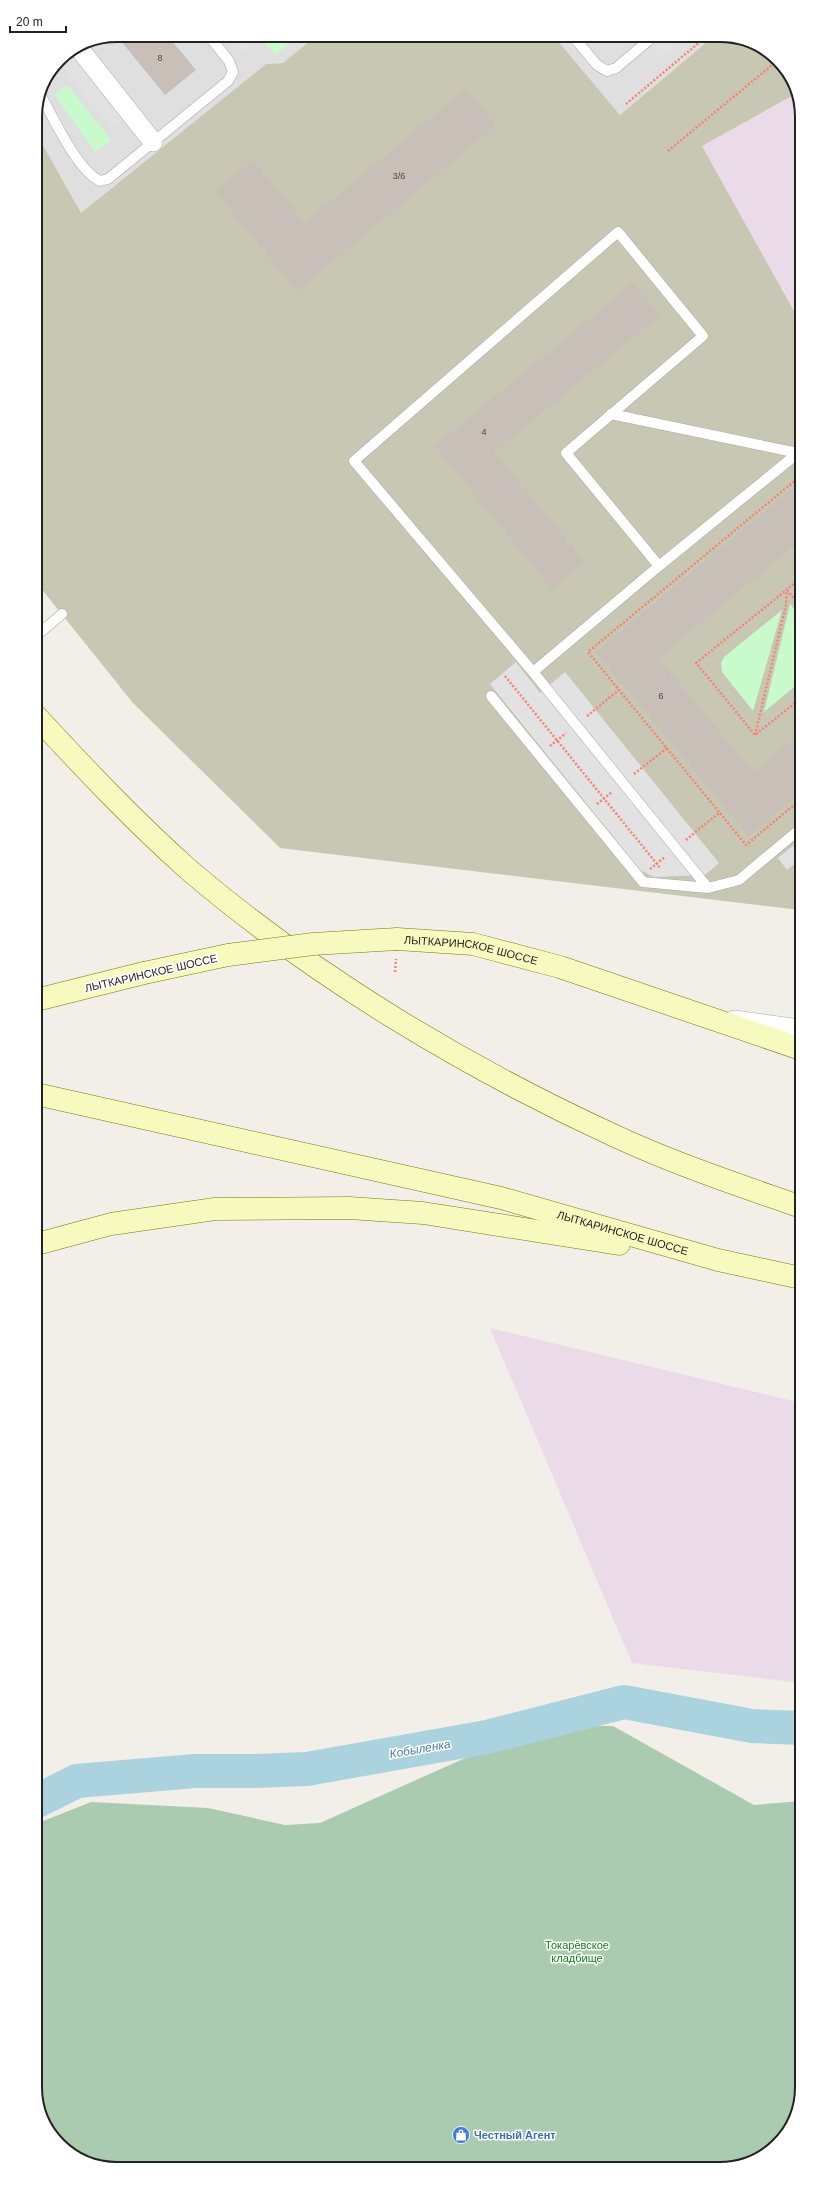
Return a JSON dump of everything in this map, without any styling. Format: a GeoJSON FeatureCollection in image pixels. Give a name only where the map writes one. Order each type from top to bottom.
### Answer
{"type":"FeatureCollection","features":[{"type":"Feature","properties":{"kind":"main road"},"geometry":{"type":"LineString","coordinates":[[42,723],[102,788],[190,870],[296,954],[392,1017],[501,1080],[616,1137],[795,1205]]}},
{"type":"Feature","properties":{"kind":"main road","name":"ЛЫТКАРИНСКОЕ ШОССЕ"},"geometry":{"type":"LineString","coordinates":[[42,998],[144,973],[228,955],[313,944],[397,939],[473,944],[560,968],[706,1016],[795,1048]]}},
{"type":"Feature","properties":{"kind":"main road","name":"ЛЫТКАРИНСКОЕ ШОССЕ"},"geometry":{"type":"LineString","coordinates":[[42,1095],[501,1198],[718,1260]]}},
{"type":"Feature","properties":{"kind":"main road","name":"ЛЫТКАРИНСКОЕ ШОССЕ"},"geometry":{"type":"LineString","coordinates":[[42,1243],[111,1224],[214,1209],[349,1208],[423,1213],[718,1260],[795,1277]]}},
{"type":"Feature","properties":{"kind":"street"},"geometry":{"type":"LineString","coordinates":[[81,51],[153,142]]}},
{"type":"Feature","properties":{"kind":"street"},"geometry":{"type":"LineString","coordinates":[[706,1016],[795,1028]]}},
{"type":"Feature","properties":{"kind":"lane"},"geometry":{"type":"LineString","coordinates":[[44,101],[78,160],[92,177],[100,181],[108,178],[228,81],[233,72],[229,61],[214,42]]}},
{"type":"Feature","properties":{"kind":"lane"},"geometry":{"type":"LineString","coordinates":[[578,42],[597,65],[607,71],[616,68],[648,42]]}},
{"type":"Feature","properties":{"kind":"lane"},"geometry":{"type":"LineString","coordinates":[[659,566],[566,453],[703,336],[618,232],[354,461],[533,672],[708,888]]}},
{"type":"Feature","properties":{"kind":"lane"},"geometry":{"type":"LineString","coordinates":[[611,414],[795,453]]}},
{"type":"Feature","properties":{"kind":"lane"},"geometry":{"type":"LineString","coordinates":[[533,672],[659,566],[795,457]]}},
{"type":"Feature","properties":{"kind":"lane"},"geometry":{"type":"LineString","coordinates":[[42,631],[62,614]]}},
{"type":"Feature","properties":{"kind":"lane"},"geometry":{"type":"LineString","coordinates":[[491,696],[643,882],[708,888],[738,880],[795,833]]}},
{"type":"Feature","properties":{"kind":"path"},"geometry":{"type":"LineString","coordinates":[[626,104],[700,42]]}},
{"type":"Feature","properties":{"kind":"path"},"geometry":{"type":"LineString","coordinates":[[668,152],[773,64]]}},
{"type":"Feature","properties":{"kind":"path"},"geometry":{"type":"LineString","coordinates":[[795,481],[588,652],[746,844],[795,804]]}},
{"type":"Feature","properties":{"kind":"path"},"geometry":{"type":"LineString","coordinates":[[755,735],[696,663],[795,583]]}},
{"type":"Feature","properties":{"kind":"path"},"geometry":{"type":"LineString","coordinates":[[787,590],[795,600]]}},
{"type":"Feature","properties":{"kind":"path"},"geometry":{"type":"LineString","coordinates":[[755,735],[786,605],[787,590]]}},
{"type":"Feature","properties":{"kind":"path"},"geometry":{"type":"LineString","coordinates":[[505,676],[674,885]]}},
{"type":"Feature","properties":{"kind":"path"},"geometry":{"type":"LineString","coordinates":[[755,735],[795,703]]}},
{"type":"Feature","properties":{"kind":"shaded area"},"geometry":{"type":"Polygon","coordinates":[[[117,42],[308,42],[283,63],[266,64],[81,213],[42,143],[42,112],[46,93],[55,75],[71,58],[88,48],[103,43],[117,42]]]}},
{"type":"Feature","properties":{"kind":"shaded area"},"geometry":{"type":"Polygon","coordinates":[[[236,42],[256,42],[257,43],[245,54],[236,42]]]}},
{"type":"Feature","properties":{"kind":"shaded area"},"geometry":{"type":"Polygon","coordinates":[[[308,42],[559,42],[620,115],[707,42],[725,42],[749,48],[766,58],[782,75],[791,96],[702,146],[795,313],[795,909],[280,848],[133,703],[42,589],[42,143],[81,213],[266,64],[283,63],[308,42]]]}},
{"type":"Feature","properties":{"kind":"shaded area"},"geometry":{"type":"Polygon","coordinates":[[[559,42],[707,42],[620,115],[559,42]]]}},
{"type":"Feature","properties":{"kind":"shaded area"},"geometry":{"type":"Polygon","coordinates":[[[658,42],[683,42],[662,59],[652,47],[658,42]]]}},
{"type":"Feature","properties":{"kind":"shaded area"},"geometry":{"type":"Polygon","coordinates":[[[74,56],[124,118],[111,128],[62,67],[74,56]]]}},
{"type":"Feature","properties":{"kind":"shaded area"},"geometry":{"type":"Polygon","coordinates":[[[791,96],[795,117],[795,313],[702,146],[791,96]]]}},
{"type":"Feature","properties":{"kind":"shaded area"},"geometry":{"type":"Polygon","coordinates":[[[516,662],[540,693],[565,672],[719,863],[705,875],[654,877],[640,870],[490,684],[516,662]]]}},
{"type":"Feature","properties":{"kind":"shaded area"},"geometry":{"type":"Polygon","coordinates":[[[795,844],[795,863],[787,870],[778,858],[795,844]]]}},
{"type":"Feature","properties":{"kind":"shaded area"},"geometry":{"type":"Polygon","coordinates":[[[490,1328],[795,1402],[795,1682],[632,1663],[490,1328]]]}},
{"type":"Feature","properties":{"kind":"green space"},"geometry":{"type":"Polygon","coordinates":[[[265,42],[291,42],[275,55],[265,42]]]}},
{"type":"Feature","properties":{"kind":"green space"},"geometry":{"type":"Polygon","coordinates":[[[67,85],[111,140],[95,152],[54,94],[67,85]]]}},
{"type":"Feature","properties":{"kind":"green space"},"geometry":{"type":"Polygon","coordinates":[[[790,604],[795,610],[795,686],[764,712],[790,604]]]}},
{"type":"Feature","properties":{"kind":"green space"},"geometry":{"type":"Polygon","coordinates":[[[782,610],[753,711],[722,672],[721,663],[724,657],[782,610]]]}},
{"type":"Feature","properties":{"kind":"green space","name":"Токарёвское кладбище"},"geometry":{"type":"Polygon","coordinates":[[[590,1726],[613,1726],[754,1805],[795,1802],[795,2087],[794,2101],[789,2116],[773,2140],[762,2149],[744,2158],[720,2162],[112,2162],[88,2156],[75,2149],[64,2140],[48,2116],[42,2087],[42,1821],[91,1802],[208,1808],[285,1825],[320,1823],[463,1759],[590,1726]]]}},
{"type":"Feature","properties":{"kind":"building"},"geometry":{"type":"Polygon","coordinates":[[[122,42],[173,42],[196,70],[165,95],[122,42]]]}},
{"type":"Feature","properties":{"kind":"building"},"geometry":{"type":"Polygon","coordinates":[[[466,89],[496,125],[297,291],[215,191],[253,160],[305,223],[466,89]]]}},
{"type":"Feature","properties":{"kind":"building"},"geometry":{"type":"Polygon","coordinates":[[[633,283],[660,315],[494,452],[585,562],[552,589],[435,446],[633,283]]]}},
{"type":"Feature","properties":{"kind":"building"},"geometry":{"type":"Polygon","coordinates":[[[795,486],[795,544],[658,658],[754,773],[795,738],[795,797],[749,836],[596,652],[795,486]]]}},
{"type":"Feature","properties":{"kind":"waterway","name":"Кобыленка"},"geometry":{"type":"LineString","coordinates":[[42,1798],[77,1781],[195,1771],[307,1769],[487,1737],[624,1702],[752,1726],[795,1728]]}},
{"type":"Feature","properties":{"kind":"place","name":"Честный Агент"},"geometry":{"type":"Point","coordinates":[461,2135]}}]}
